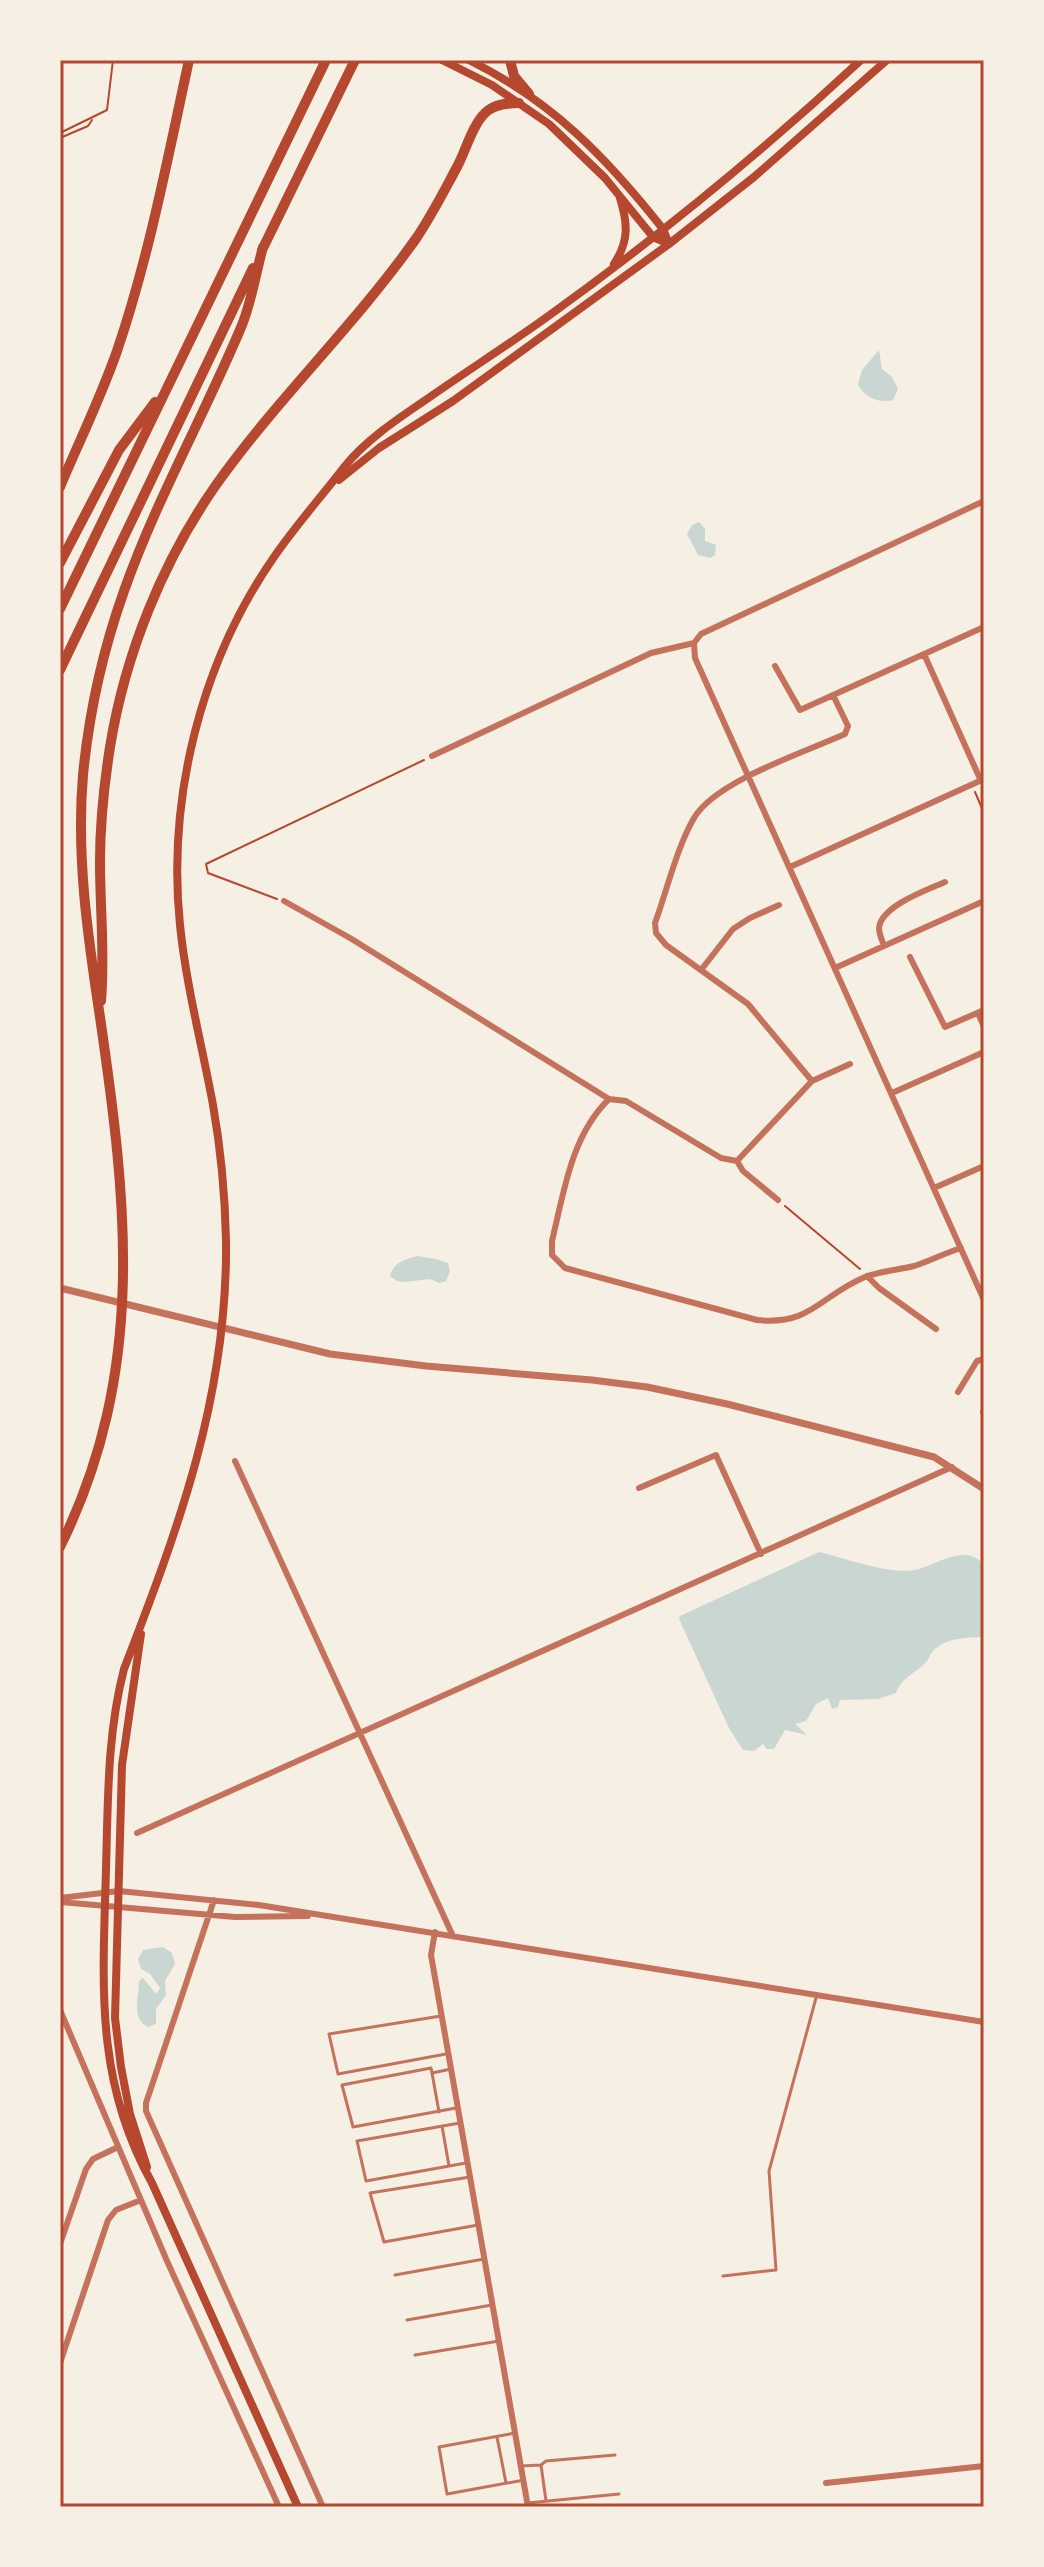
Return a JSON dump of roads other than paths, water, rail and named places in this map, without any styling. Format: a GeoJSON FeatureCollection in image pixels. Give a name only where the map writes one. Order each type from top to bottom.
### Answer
{"type":"FeatureCollection","features":[{"type":"Feature","properties":{"kind":"highway"},"geometry":{"type":"LineString","coordinates":[[60,487],[116,354],[158,201],[189,60]]}},
{"type":"Feature","properties":{"kind":"highway"},"geometry":{"type":"LineString","coordinates":[[60,609],[326,60]]}},
{"type":"Feature","properties":{"kind":"highway"},"geometry":{"type":"LineString","coordinates":[[60,670],[355,60]]}},
{"type":"Feature","properties":{"kind":"highway"},"geometry":{"type":"LineString","coordinates":[[510,60],[514,76],[529,94]]}},
{"type":"Feature","properties":{"kind":"highway"},"geometry":{"type":"LineString","coordinates":[[100,1019],[104,971],[100,858],[103,801],[122,693],[154,599],[187,531],[216,485],[270,416],[374,295],[417,237],[479,120],[495,107],[519,103]]}},
{"type":"Feature","properties":{"kind":"highway"},"geometry":{"type":"LineString","coordinates":[[60,1547],[88,1481],[101,1440],[117,1359],[125,1289],[123,1201],[85,904],[83,776],[102,666],[126,586],[243,323],[263,247]]}},
{"type":"Feature","properties":{"kind":"highway"},"geometry":{"type":"LineString","coordinates":[[60,563],[119,450],[171,381]]}},
{"type":"Feature","properties":{"kind":"main road"},"geometry":{"type":"LineString","coordinates":[[442,60],[492,85],[571,143],[653,237],[669,244]]}},
{"type":"Feature","properties":{"kind":"main road"},"geometry":{"type":"LineString","coordinates":[[469,60],[529,94],[596,150],[663,229],[669,244]]}},
{"type":"Feature","properties":{"kind":"main road"},"geometry":{"type":"LineString","coordinates":[[298,2507],[152,2183],[134,2151],[110,2067],[104,2026],[103,1907],[112,1727],[124,1669],[187,1493],[207,1424],[225,1289],[225,1206],[218,1137],[180,925],[178,853],[186,773],[200,713],[219,660],[247,600],[273,558],[334,484],[347,463],[373,439],[653,237],[790,125],[861,60]]}},
{"type":"Feature","properties":{"kind":"main road"},"geometry":{"type":"LineString","coordinates":[[334,484],[379,448],[453,401],[669,244],[754,177],[887,60]]}},
{"type":"Feature","properties":{"kind":"main road"},"geometry":{"type":"LineString","coordinates":[[610,269],[626,241],[626,221],[618,194]]}},
{"type":"Feature","properties":{"kind":"main road"},"geometry":{"type":"LineString","coordinates":[[144,1618],[122,1765],[115,2018],[130,2114],[152,2183]]}},
{"type":"Feature","properties":{"kind":"street"},"geometry":{"type":"LineString","coordinates":[[432,756],[651,653],[694,643],[701,634],[984,501]]}},
{"type":"Feature","properties":{"kind":"street"},"geometry":{"type":"LineString","coordinates":[[775,666],[800,710],[984,627]]}},
{"type":"Feature","properties":{"kind":"street"},"geometry":{"type":"LineString","coordinates":[[694,643],[695,658],[984,1300]]}},
{"type":"Feature","properties":{"kind":"street"},"geometry":{"type":"LineString","coordinates":[[790,867],[982,780],[924,654]]}},
{"type":"Feature","properties":{"kind":"street"},"geometry":{"type":"LineString","coordinates":[[812,1081],[763,1018],[666,945],[656,933],[655,923],[694,817],[710,798],[845,734],[848,726],[833,695]]}},
{"type":"Feature","properties":{"kind":"street"},"geometry":{"type":"LineString","coordinates":[[884,946],[879,931],[883,917],[911,897],[945,882]]}},
{"type":"Feature","properties":{"kind":"street"},"geometry":{"type":"LineString","coordinates":[[284,901],[350,938],[609,1099],[626,1101],[721,1158],[737,1161],[744,1157],[812,1081],[850,1064]]}},
{"type":"Feature","properties":{"kind":"street"},"geometry":{"type":"LineString","coordinates":[[835,968],[984,901]]}},
{"type":"Feature","properties":{"kind":"street"},"geometry":{"type":"LineString","coordinates":[[701,970],[733,929],[779,905]]}},
{"type":"Feature","properties":{"kind":"street"},"geometry":{"type":"LineString","coordinates":[[910,957],[945,1027],[981,1012],[984,1027]]}},
{"type":"Feature","properties":{"kind":"street"},"geometry":{"type":"LineString","coordinates":[[892,1093],[984,1052]]}},
{"type":"Feature","properties":{"kind":"street"},"geometry":{"type":"LineString","coordinates":[[609,1099],[583,1134],[573,1157],[552,1241],[552,1255],[565,1268],[757,1320],[775,1322],[804,1314],[867,1276],[916,1265],[961,1248]]}},
{"type":"Feature","properties":{"kind":"street"},"geometry":{"type":"LineString","coordinates":[[737,1161],[743,1171],[778,1200]]}},
{"type":"Feature","properties":{"kind":"street"},"geometry":{"type":"LineString","coordinates":[[934,1188],[984,1166]]}},
{"type":"Feature","properties":{"kind":"street"},"geometry":{"type":"LineString","coordinates":[[867,1276],[936,1329]]}},
{"type":"Feature","properties":{"kind":"street"},"geometry":{"type":"LineString","coordinates":[[60,1288],[293,1346],[370,1360],[592,1380],[677,1393],[934,1457],[984,1489]]}},
{"type":"Feature","properties":{"kind":"street"},"geometry":{"type":"LineString","coordinates":[[958,1392],[977,1361],[984,1359]]}},
{"type":"Feature","properties":{"kind":"street"},"geometry":{"type":"LineString","coordinates":[[639,1488],[716,1455],[761,1554]]}},
{"type":"Feature","properties":{"kind":"street"},"geometry":{"type":"LineString","coordinates":[[235,1461],[452,1934]]}},
{"type":"Feature","properties":{"kind":"street"},"geometry":{"type":"LineString","coordinates":[[137,1833],[952,1467]]}},
{"type":"Feature","properties":{"kind":"street"},"geometry":{"type":"LineString","coordinates":[[60,1900],[104,1891],[214,1900],[452,1934],[984,2022]]}},
{"type":"Feature","properties":{"kind":"street"},"geometry":{"type":"LineString","coordinates":[[60,1900],[103,1907],[259,1918],[323,1915]]}},
{"type":"Feature","properties":{"kind":"street"},"geometry":{"type":"LineString","coordinates":[[214,1900],[146,2103],[146,2111],[323,2507]]}},
{"type":"Feature","properties":{"kind":"street"},"geometry":{"type":"LineString","coordinates":[[435,1932],[431,1955],[528,2505]]}},
{"type":"Feature","properties":{"kind":"street"},"geometry":{"type":"LineString","coordinates":[[60,2010],[141,2200],[279,2507]]}},
{"type":"Feature","properties":{"kind":"street"},"geometry":{"type":"LineString","coordinates":[[60,2244],[86,2169],[93,2159],[118,2147]]}},
{"type":"Feature","properties":{"kind":"street"},"geometry":{"type":"LineString","coordinates":[[60,2363],[108,2220],[116,2210],[141,2200]]}},
{"type":"Feature","properties":{"kind":"street"},"geometry":{"type":"LineString","coordinates":[[826,2483],[984,2466]]}},
{"type":"Feature","properties":{"kind":"lane"},"geometry":{"type":"LineString","coordinates":[[723,2276],[776,2270],[769,2171],[817,1994]]}},
{"type":"Feature","properties":{"kind":"lane"},"geometry":{"type":"LineString","coordinates":[[441,2016],[329,2034],[338,2074],[448,2053]]}},
{"type":"Feature","properties":{"kind":"lane"},"geometry":{"type":"LineString","coordinates":[[439,2112],[431,2068],[342,2085],[353,2127],[439,2112],[458,2108]]}},
{"type":"Feature","properties":{"kind":"lane"},"geometry":{"type":"LineString","coordinates":[[432,2073],[451,2069]]}},
{"type":"Feature","properties":{"kind":"lane"},"geometry":{"type":"LineString","coordinates":[[460,2123],[357,2141],[366,2181],[467,2163]]}},
{"type":"Feature","properties":{"kind":"lane"},"geometry":{"type":"LineString","coordinates":[[442,2126],[449,2166]]}},
{"type":"Feature","properties":{"kind":"lane"},"geometry":{"type":"LineString","coordinates":[[470,2177],[370,2193],[384,2242],[478,2225]]}},
{"type":"Feature","properties":{"kind":"lane"},"geometry":{"type":"LineString","coordinates":[[395,2275],[484,2259]]}},
{"type":"Feature","properties":{"kind":"lane"},"geometry":{"type":"LineString","coordinates":[[407,2320],[492,2305]]}},
{"type":"Feature","properties":{"kind":"lane"},"geometry":{"type":"LineString","coordinates":[[415,2355],[499,2341]]}},
{"type":"Feature","properties":{"kind":"lane"},"geometry":{"type":"LineString","coordinates":[[515,2433],[439,2447],[447,2494],[524,2480]]}},
{"type":"Feature","properties":{"kind":"lane"},"geometry":{"type":"LineString","coordinates":[[497,2437],[506,2483]]}},
{"type":"Feature","properties":{"kind":"lane"},"geometry":{"type":"LineString","coordinates":[[521,2466],[615,2455]]}},
{"type":"Feature","properties":{"kind":"lane"},"geometry":{"type":"LineString","coordinates":[[541,2465],[546,2502]]}},
{"type":"Feature","properties":{"kind":"lane"},"geometry":{"type":"LineString","coordinates":[[528,2505],[619,2494]]}}]}
